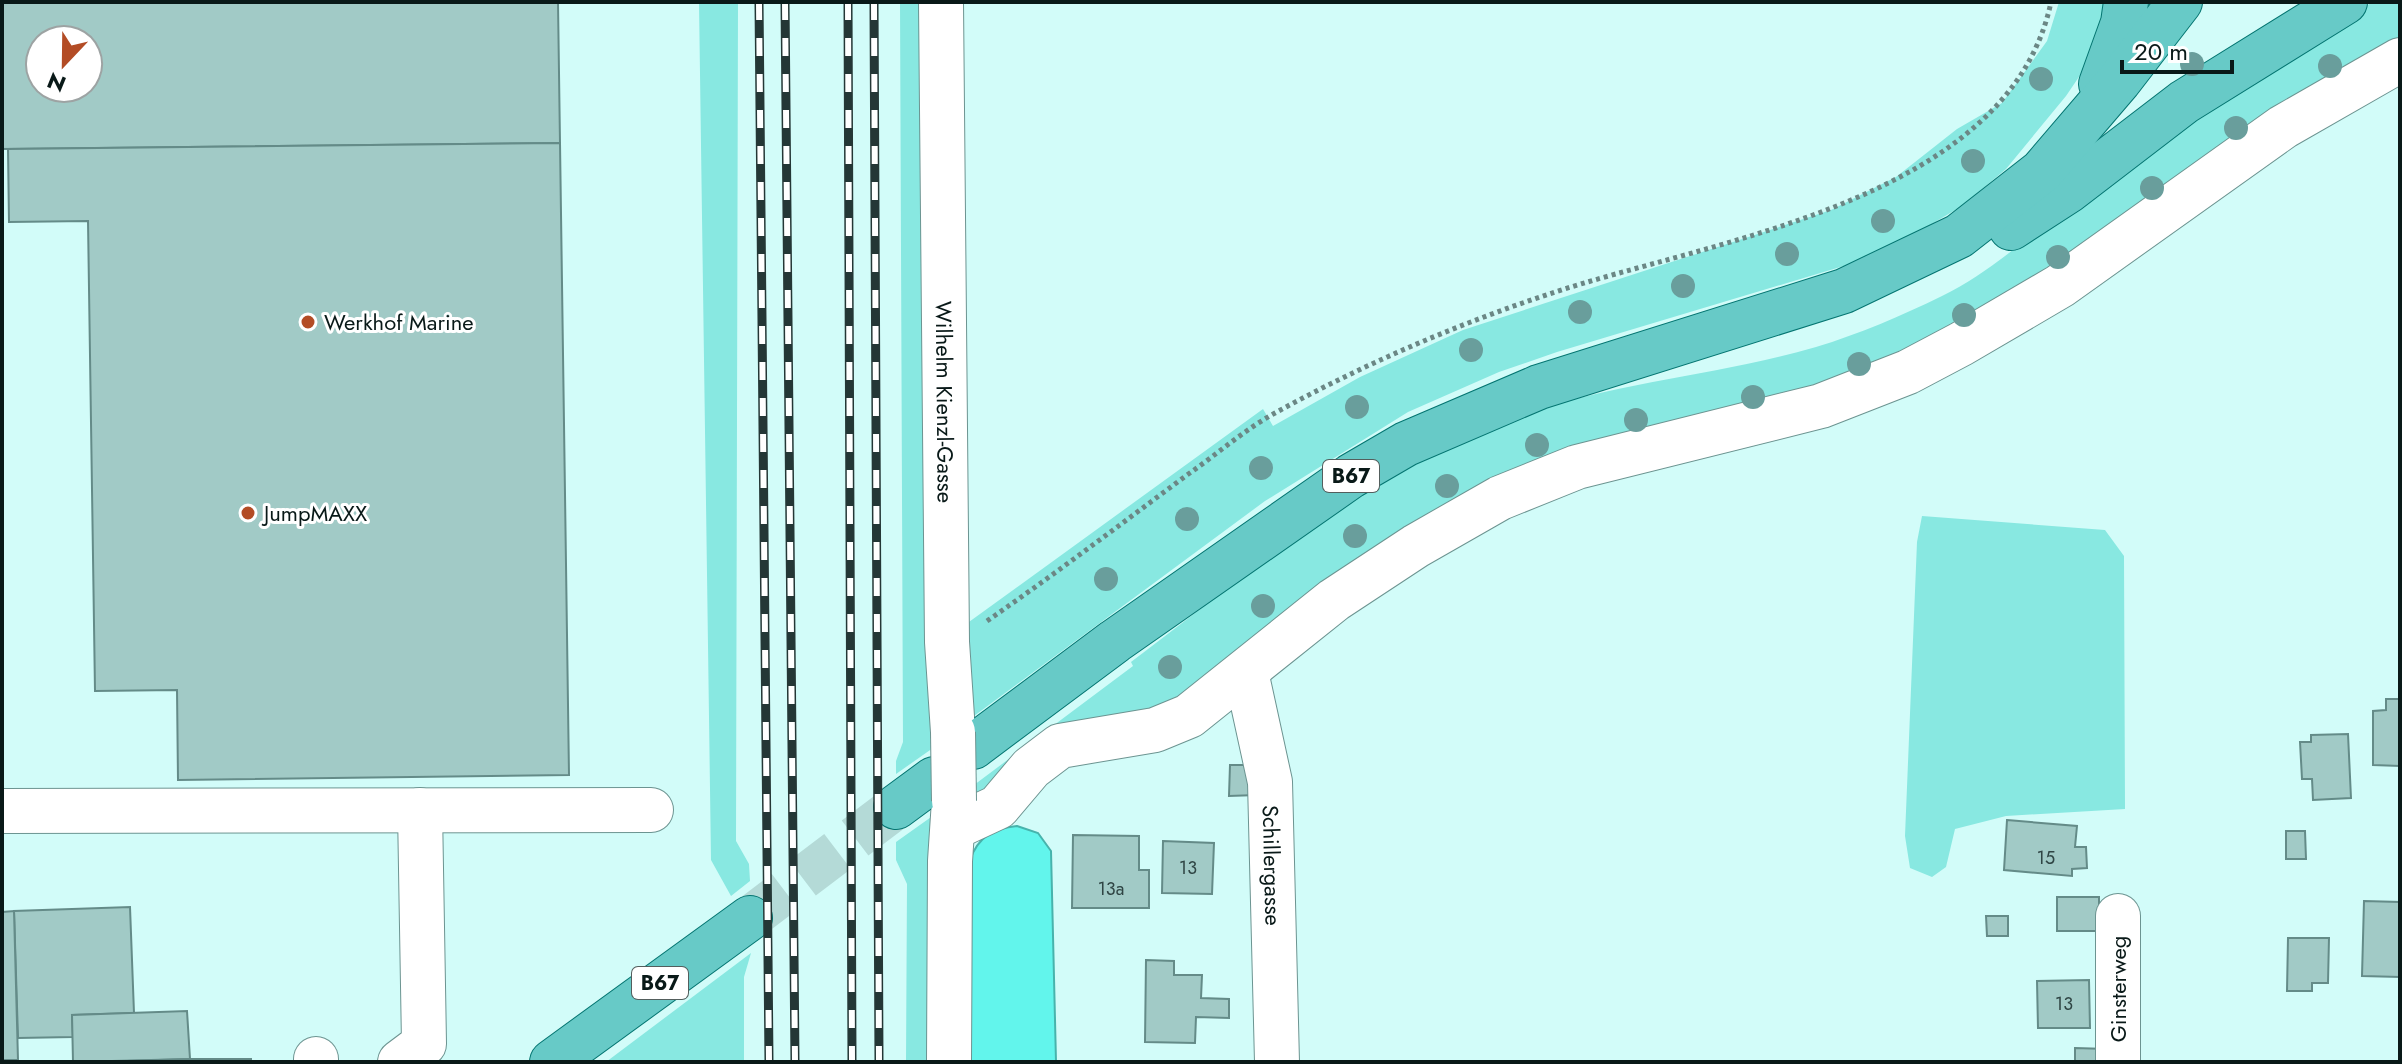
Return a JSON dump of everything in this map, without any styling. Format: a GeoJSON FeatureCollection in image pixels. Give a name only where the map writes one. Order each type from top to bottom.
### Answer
{"type":"FeatureCollection","features":[{"type":"Feature","properties":{"kind":"main road","name":"B67"},"geometry":{"type":"LineString","coordinates":[[2089,116],[2123,23],[2126,2]]}},
{"type":"Feature","properties":{"kind":"main road","name":"B67"},"geometry":{"type":"LineString","coordinates":[[963,740],[1115,641],[1362,470],[1475,412],[1539,387],[1844,291],[1959,236],[2042,171],[2180,2]]}},
{"type":"Feature","properties":{"kind":"main road"},"geometry":{"type":"LineString","coordinates":[[1658,350],[1802,327],[1915,288],[1968,258],[2068,191],[2184,102],[2345,2]]}},
{"type":"Feature","properties":{"kind":"main road"},"geometry":{"type":"LineString","coordinates":[[896,807],[947,802]]}},
{"type":"Feature","properties":{"kind":"main road","name":"B67"},"geometry":{"type":"LineString","coordinates":[[552,1062],[750,918]]}},
{"type":"Feature","properties":{"kind":"street","name":"Wilhelm Kienzl-Gasse"},"geometry":{"type":"LineString","coordinates":[[941,2],[947,642],[963,740],[947,802],[949,1062]]}},
{"type":"Feature","properties":{"kind":"street"},"geometry":{"type":"LineString","coordinates":[[947,802],[998,807],[1052,751],[1072,742],[1173,724],[1246,672],[1372,574],[1500,498],[1577,467],[1821,406],[1908,372],[2060,286],[2283,127],[2400,60]]}},
{"type":"Feature","properties":{"kind":"street","name":"Schillergasse"},"geometry":{"type":"LineString","coordinates":[[1246,672],[1270,782],[1277,1062]]}},
{"type":"Feature","properties":{"kind":"street"},"geometry":{"type":"LineString","coordinates":[[400,1062],[424,1044],[420,810]]}},
{"type":"Feature","properties":{"kind":"street"},"geometry":{"type":"LineString","coordinates":[[2,811],[651,810]]}},
{"type":"Feature","properties":{"kind":"street","name":"Ginsterweg"},"geometry":{"type":"LineString","coordinates":[[2118,916],[2118,1062]]}},
{"type":"Feature","properties":{"kind":"path"},"geometry":{"type":"LineString","coordinates":[[947,642],[991,619],[1273,414],[1343,379],[1439,334],[1525,302],[1791,222],[1897,181],[1961,137],[2003,95],[2039,39],[2051,2]]}},
{"type":"Feature","properties":{"kind":"shaded area"},"geometry":{"type":"Polygon","coordinates":[[[699,2],[738,2],[736,841],[749,864],[750,881],[731,896],[711,860],[699,2]]]}},
{"type":"Feature","properties":{"kind":"shaded area"},"geometry":{"type":"Polygon","coordinates":[[[900,2],[927,2],[933,748],[896,774],[896,761],[903,742],[900,2]]]}},
{"type":"Feature","properties":{"kind":"shaded area"},"geometry":{"type":"Polygon","coordinates":[[[2059,2],[2109,2],[2085,68],[2006,169],[1962,206],[1913,235],[1847,265],[1557,352],[1499,372],[1408,412],[1265,501],[974,716],[962,627],[1263,409],[1273,426],[1360,377],[1463,330],[1831,210],[1896,177],[1957,129],[2002,103],[2047,41],[2059,2]]]}},
{"type":"Feature","properties":{"kind":"shaded area"},"geometry":{"type":"Polygon","coordinates":[[[2373,2],[2400,2],[2400,47],[2144,210],[1885,368],[1632,439],[1202,694],[976,801],[974,785],[1133,666],[1131,662],[1268,558],[1363,493],[1412,464],[1463,439],[1553,405],[1816,347],[1880,324],[1942,296],[1999,260],[2087,192],[2227,92],[2373,2]]]}},
{"type":"Feature","properties":{"kind":"shaded area"},"geometry":{"type":"Polygon","coordinates":[[[1922,516],[2105,530],[2124,556],[2125,809],[2006,816],[1955,829],[1946,867],[1932,877],[1910,868],[1905,836],[1917,542],[1922,516]]]}},
{"type":"Feature","properties":{"kind":"shaded area"},"geometry":{"type":"Polygon","coordinates":[[[934,815],[934,1062],[906,1062],[907,884],[896,860],[896,842],[934,815]]]}},
{"type":"Feature","properties":{"kind":"shaded area"},"geometry":{"type":"Polygon","coordinates":[[[1017,826],[1038,833],[1051,851],[1056,1062],[971,1062],[970,860],[977,845],[988,835],[1017,826]]]}},
{"type":"Feature","properties":{"kind":"shaded area"},"geometry":{"type":"Polygon","coordinates":[[[751,953],[744,977],[744,1062],[606,1062],[751,953]]]}},
{"type":"Feature","properties":{"kind":"building"},"geometry":{"type":"Polygon","coordinates":[[[2,2],[558,2],[560,143],[2,149],[2,2]]]}},
{"type":"Feature","properties":{"kind":"building"},"geometry":{"type":"Polygon","coordinates":[[[560,143],[569,775],[178,780],[177,690],[95,691],[88,221],[9,222],[8,149],[560,143]]]}},
{"type":"Feature","properties":{"kind":"building"},"geometry":{"type":"Polygon","coordinates":[[[2386,699],[2400,699],[2400,766],[2373,765],[2373,711],[2386,710],[2386,699]]]}},
{"type":"Feature","properties":{"kind":"building"},"geometry":{"type":"Polygon","coordinates":[[[2348,734],[2351,798],[2313,800],[2312,779],[2302,779],[2300,742],[2311,742],[2311,735],[2348,734]]]}},
{"type":"Feature","properties":{"kind":"building"},"geometry":{"type":"Polygon","coordinates":[[[1230,765],[1257,765],[1257,795],[1229,796],[1230,765]]]}},
{"type":"Feature","properties":{"kind":"building"},"geometry":{"type":"Polygon","coordinates":[[[2007,820],[2077,826],[2075,847],[2086,847],[2087,868],[2072,869],[2072,876],[2004,870],[2007,820]]]}},
{"type":"Feature","properties":{"kind":"building"},"geometry":{"type":"Polygon","coordinates":[[[2286,831],[2305,831],[2306,859],[2286,859],[2286,831]]]}},
{"type":"Feature","properties":{"kind":"building"},"geometry":{"type":"Polygon","coordinates":[[[1073,835],[1139,836],[1139,870],[1149,870],[1149,908],[1072,908],[1073,835]]]}},
{"type":"Feature","properties":{"kind":"building"},"geometry":{"type":"Polygon","coordinates":[[[1163,841],[1214,843],[1212,894],[1162,893],[1163,841]]]}},
{"type":"Feature","properties":{"kind":"building"},"geometry":{"type":"Polygon","coordinates":[[[2057,897],[2099,897],[2099,931],[2057,931],[2057,897]]]}},
{"type":"Feature","properties":{"kind":"building"},"geometry":{"type":"Polygon","coordinates":[[[2364,901],[2400,902],[2400,977],[2362,976],[2364,901]]]}},
{"type":"Feature","properties":{"kind":"building"},"geometry":{"type":"Polygon","coordinates":[[[130,907],[134,1013],[72,1015],[73,1037],[18,1038],[14,911],[130,907]]]}},
{"type":"Feature","properties":{"kind":"building"},"geometry":{"type":"Polygon","coordinates":[[[14,911],[18,1060],[2,1060],[2,912],[14,911]]]}},
{"type":"Feature","properties":{"kind":"building"},"geometry":{"type":"Polygon","coordinates":[[[1986,916],[2008,916],[2008,936],[1987,936],[1986,916]]]}},
{"type":"Feature","properties":{"kind":"building"},"geometry":{"type":"Polygon","coordinates":[[[2288,938],[2329,938],[2328,983],[2312,983],[2312,991],[2287,991],[2288,938]]]}},
{"type":"Feature","properties":{"kind":"building"},"geometry":{"type":"Polygon","coordinates":[[[1146,960],[1174,961],[1174,975],[1202,975],[1201,998],[1229,999],[1229,1018],[1196,1017],[1195,1043],[1145,1042],[1146,960]]]}},
{"type":"Feature","properties":{"kind":"building"},"geometry":{"type":"Polygon","coordinates":[[[2089,980],[2090,1028],[2038,1028],[2037,981],[2089,980]]]}},
{"type":"Feature","properties":{"kind":"building"},"geometry":{"type":"Polygon","coordinates":[[[187,1011],[190,1059],[73,1062],[72,1015],[187,1011]]]}},
{"type":"Feature","properties":{"kind":"building"},"geometry":{"type":"Polygon","coordinates":[[[2075,1048],[2107,1049],[2107,1062],[2075,1062],[2075,1048]]]}},
{"type":"Feature","properties":{"kind":"building"},"geometry":{"type":"Polygon","coordinates":[[[190,1059],[252,1059],[95,1062],[190,1059]]]}},
{"type":"Feature","properties":{"kind":"tunnel"},"geometry":{"type":"LineString","coordinates":[[750,918],[896,807]]}},
{"type":"Feature","properties":{"kind":"railway"},"geometry":{"type":"LineString","coordinates":[[759,2],[769,1062]]}},
{"type":"Feature","properties":{"kind":"railway"},"geometry":{"type":"LineString","coordinates":[[785,2],[795,1062]]}},
{"type":"Feature","properties":{"kind":"railway"},"geometry":{"type":"LineString","coordinates":[[848,2],[852,1062]]}},
{"type":"Feature","properties":{"kind":"railway"},"geometry":{"type":"LineString","coordinates":[[874,2],[879,1062]]}},
{"type":"Feature","properties":{"kind":"place","name":"Werkhof Marine"},"geometry":{"type":"Point","coordinates":[308,322]}},
{"type":"Feature","properties":{"kind":"place","name":"JumpMAXX"},"geometry":{"type":"Point","coordinates":[248,513]}}]}
